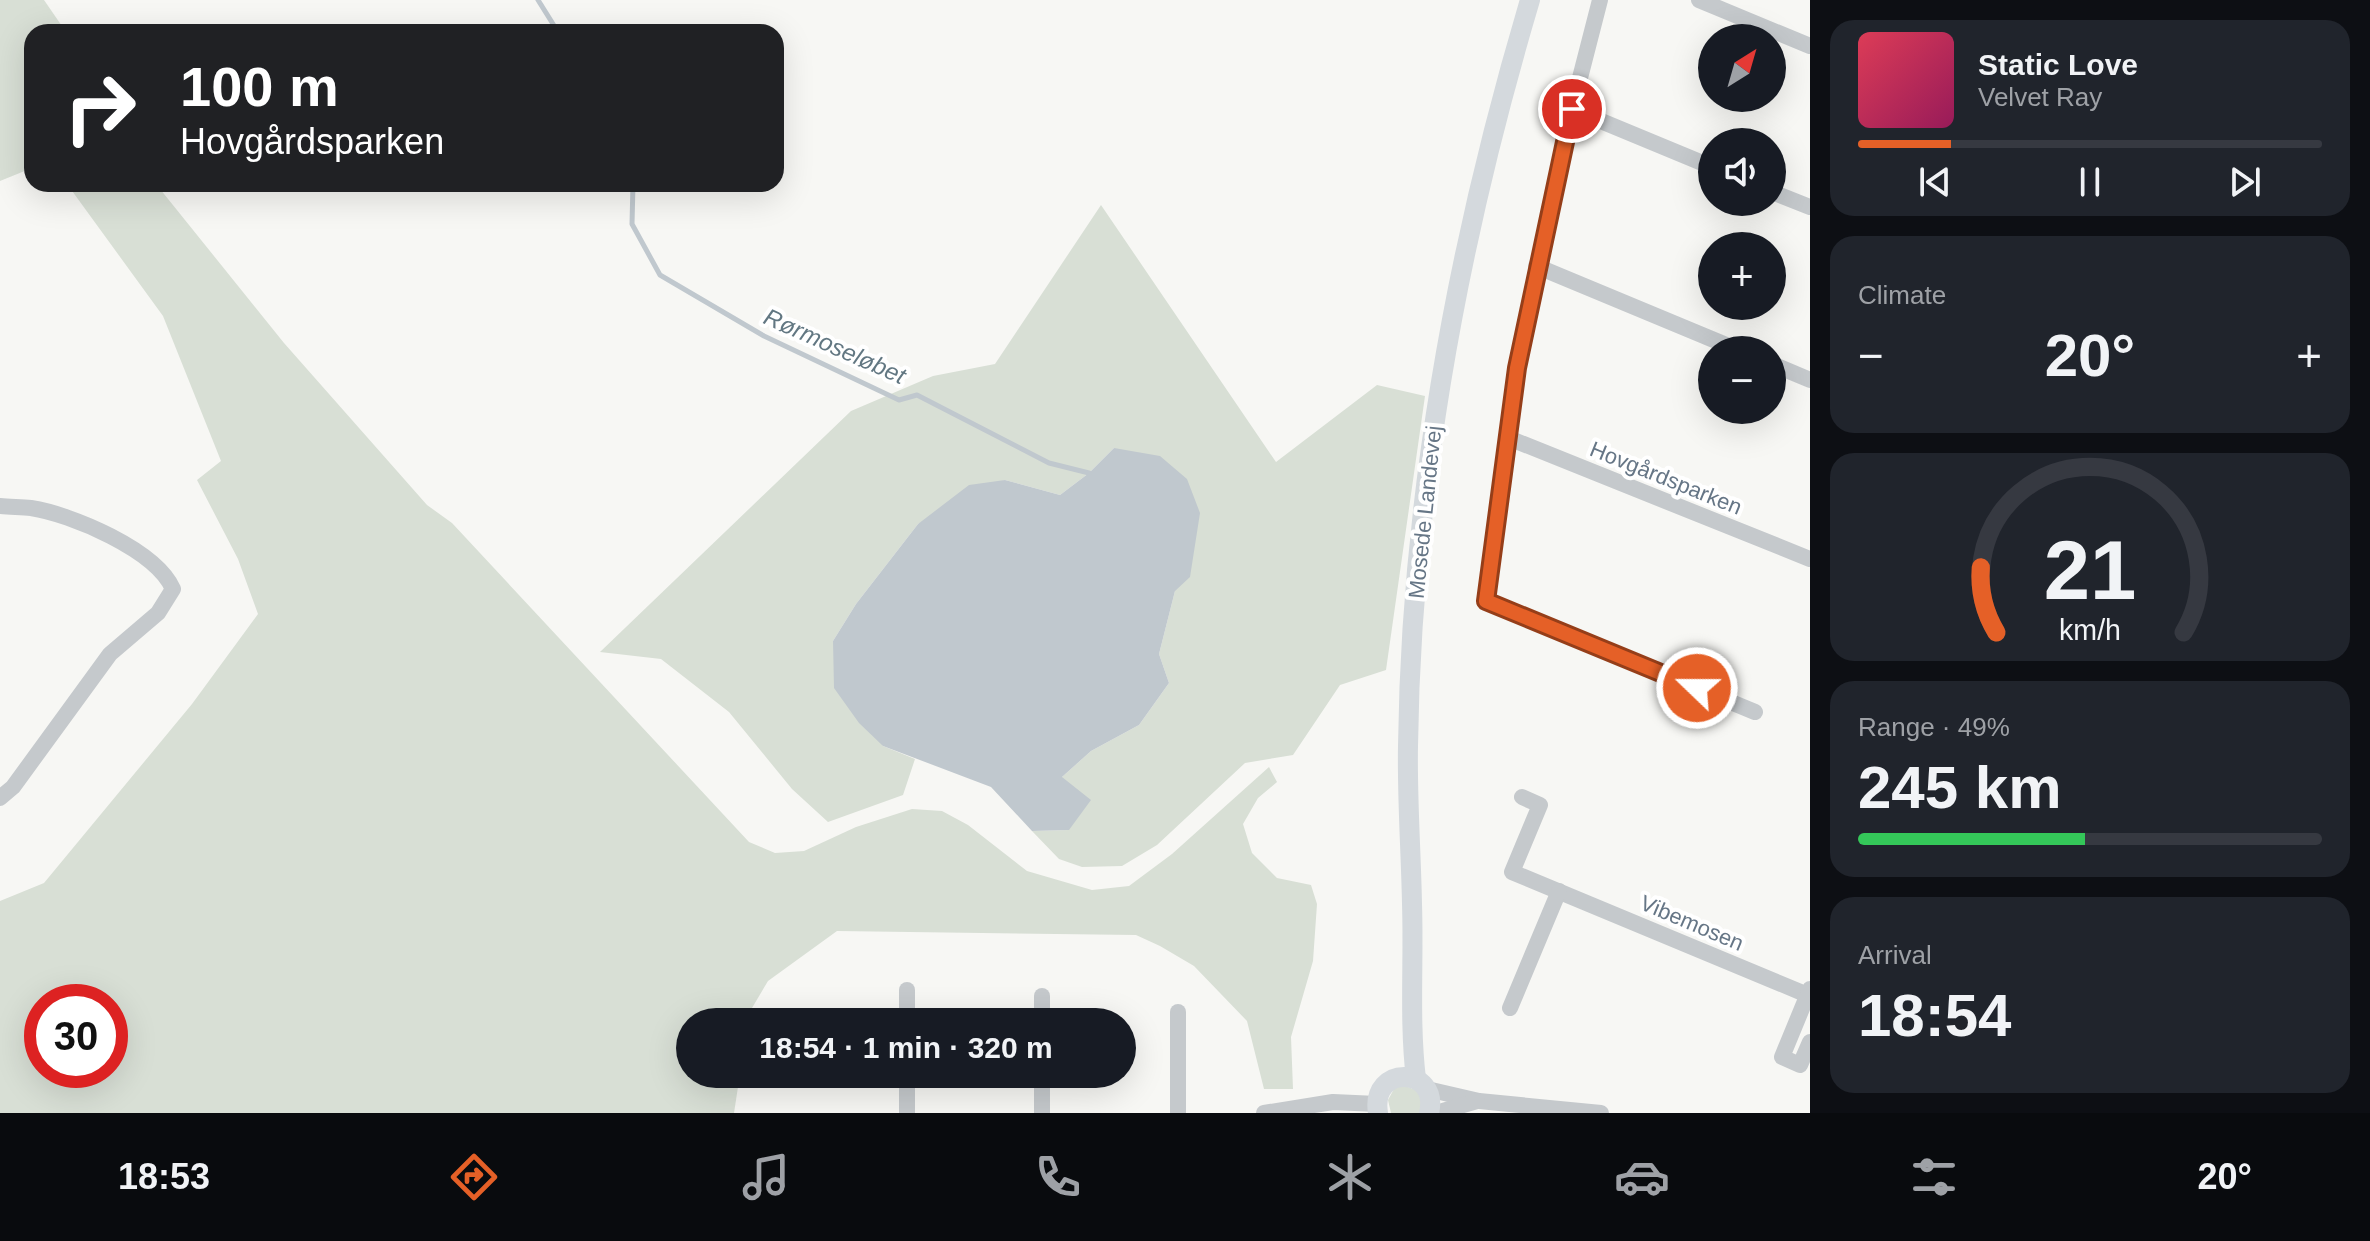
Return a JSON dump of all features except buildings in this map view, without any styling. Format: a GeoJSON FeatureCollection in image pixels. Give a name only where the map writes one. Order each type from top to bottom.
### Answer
{"type":"FeatureCollection","features":[{"type":"Feature","properties":{"kind":"main road","name":"Mosede Landevej"},"geometry":{"type":"LineString","coordinates":[[1429,1113],[1431,1102],[1421,1084],[1411,1034],[1413,933],[1408,747],[1422,520],[1458,282],[1483,171],[1530,0]]}},
{"type":"Feature","properties":{"kind":"main road","name":"Mosede Landevej"},"geometry":{"type":"LineString","coordinates":[[1378,1108],[1381,1089],[1393,1079],[1411,1034]]}},
{"type":"Feature","properties":{"kind":"main road"},"geometry":{"type":"LineString","coordinates":[[1393,1079],[1401,1076],[1421,1084]]}},
{"type":"Feature","properties":{"kind":"street"},"geometry":{"type":"LineString","coordinates":[[1600,0],[1536,266],[1506,437],[1486,601],[1755,712]]}},
{"type":"Feature","properties":{"kind":"street"},"geometry":{"type":"LineString","coordinates":[[1699,0],[1810,46]]}},
{"type":"Feature","properties":{"kind":"street"},"geometry":{"type":"LineString","coordinates":[[1572,109],[1698,161]]}},
{"type":"Feature","properties":{"kind":"street"},"geometry":{"type":"LineString","coordinates":[[1786,198],[1810,207]]}},
{"type":"Feature","properties":{"kind":"street"},"geometry":{"type":"LineString","coordinates":[[1536,266],[1704,336]]}},
{"type":"Feature","properties":{"kind":"street"},"geometry":{"type":"LineString","coordinates":[[1786,370],[1810,380]]}},
{"type":"Feature","properties":{"kind":"street","name":"Hovgårdsparken"},"geometry":{"type":"LineString","coordinates":[[1506,437],[1810,559]]}},
{"type":"Feature","properties":{"kind":"street"},"geometry":{"type":"LineString","coordinates":[[0,506],[33,508],[103,533],[144,557],[169,580],[173,589],[158,613],[110,654],[13,787],[0,798]]}},
{"type":"Feature","properties":{"kind":"street","name":"Vibemosen"},"geometry":{"type":"LineString","coordinates":[[1522,797],[1540,805],[1512,872],[1809,993],[1782,1057],[1800,1065],[1810,1042]]}},
{"type":"Feature","properties":{"kind":"street"},"geometry":{"type":"LineString","coordinates":[[1510,1008],[1559,891]]}},
{"type":"Feature","properties":{"kind":"street"},"geometry":{"type":"LineString","coordinates":[[907,990],[907,1008]]}},
{"type":"Feature","properties":{"kind":"street"},"geometry":{"type":"LineString","coordinates":[[1042,996],[1042,1008]]}},
{"type":"Feature","properties":{"kind":"street"},"geometry":{"type":"LineString","coordinates":[[1178,1012],[1178,1113]]}},
{"type":"Feature","properties":{"kind":"street"},"geometry":{"type":"LineString","coordinates":[[1421,1084],[1479,1101],[1601,1113]]}},
{"type":"Feature","properties":{"kind":"street"},"geometry":{"type":"LineString","coordinates":[[907,1088],[907,1113]]}},
{"type":"Feature","properties":{"kind":"street"},"geometry":{"type":"LineString","coordinates":[[1042,1088],[1042,1113]]}},
{"type":"Feature","properties":{"kind":"street"},"geometry":{"type":"LineString","coordinates":[[1436,1113],[1479,1101]]}},
{"type":"Feature","properties":{"kind":"street"},"geometry":{"type":"LineString","coordinates":[[1264,1113],[1333,1102],[1378,1108]]}},
{"type":"Feature","properties":{"kind":"shaded area"},"geometry":{"type":"Polygon","coordinates":[[[0,0],[44,0],[60,24],[24,24],[24,171],[0,181],[0,0]]]}},
{"type":"Feature","properties":{"kind":"shaded area"},"geometry":{"type":"Polygon","coordinates":[[[73,192],[162,192],[284,343],[427,505],[452,523],[749,842],[775,853],[804,851],[856,827],[912,809],[942,811],[968,825],[1027,871],[1092,890],[1129,886],[1172,854],[1269,767],[1277,782],[1258,798],[1243,824],[1252,853],[1277,878],[1311,885],[1317,904],[1313,961],[1291,1037],[1293,1089],[1264,1089],[1247,1021],[1194,966],[1136,935],[837,931],[768,981],[752,1008],[676,1008],[676,1088],[738,1088],[734,1113],[0,1113],[0,901],[44,883],[192,704],[258,614],[238,559],[197,480],[221,461],[163,316],[73,192]]]}},
{"type":"Feature","properties":{"kind":"shaded area"},"geometry":{"type":"Polygon","coordinates":[[[1101,205],[1276,462],[1377,385],[1425,396],[1386,670],[1340,685],[1293,755],[1245,763],[1157,845],[1122,866],[1082,867],[1059,859],[1032,831],[1069,830],[1062,777],[1091,751],[1139,725],[1169,683],[1159,654],[1175,591],[1114,448],[1089,473],[1060,495],[1005,480],[918,524],[856,604],[833,641],[883,746],[915,759],[903,795],[828,822],[792,789],[729,712],[661,659],[600,652],[851,411],[933,376],[995,364],[1101,205]]]}},
{"type":"Feature","properties":{"kind":"shaded area"},"geometry":{"type":"Polygon","coordinates":[[[1114,448],[1160,456],[1187,479],[1200,513],[1190,577],[1175,591],[1159,654],[1169,683],[1139,725],[1091,751],[1062,777],[1091,800],[1069,830],[1032,831],[991,787],[883,746],[859,723],[834,688],[833,641],[856,604],[918,524],[969,485],[1005,480],[1060,495],[1089,473],[1114,448]]]}},
{"type":"Feature","properties":{"kind":"shaded area"},"geometry":{"type":"Polygon","coordinates":[[[1403,1085],[1421,1092],[1421,1113],[1391,1113],[1388,1100],[1394,1089],[1403,1085]]]}},
{"type":"Feature","properties":{"kind":"waterway","name":"Rørmoseløbet"},"geometry":{"type":"LineString","coordinates":[[538,0],[553,24]]}},
{"type":"Feature","properties":{"kind":"waterway","name":"Rørmoseløbet"},"geometry":{"type":"LineString","coordinates":[[633,192],[632,224],[660,275],[764,336],[899,400],[917,395],[1049,463],[1089,473]]}},
{"type":"Feature","properties":{"kind":"route"},"geometry":{"type":"LineString","coordinates":[[1572,109],[1536,266],[1517,368],[1486,601],[1697,688]]}}]}
